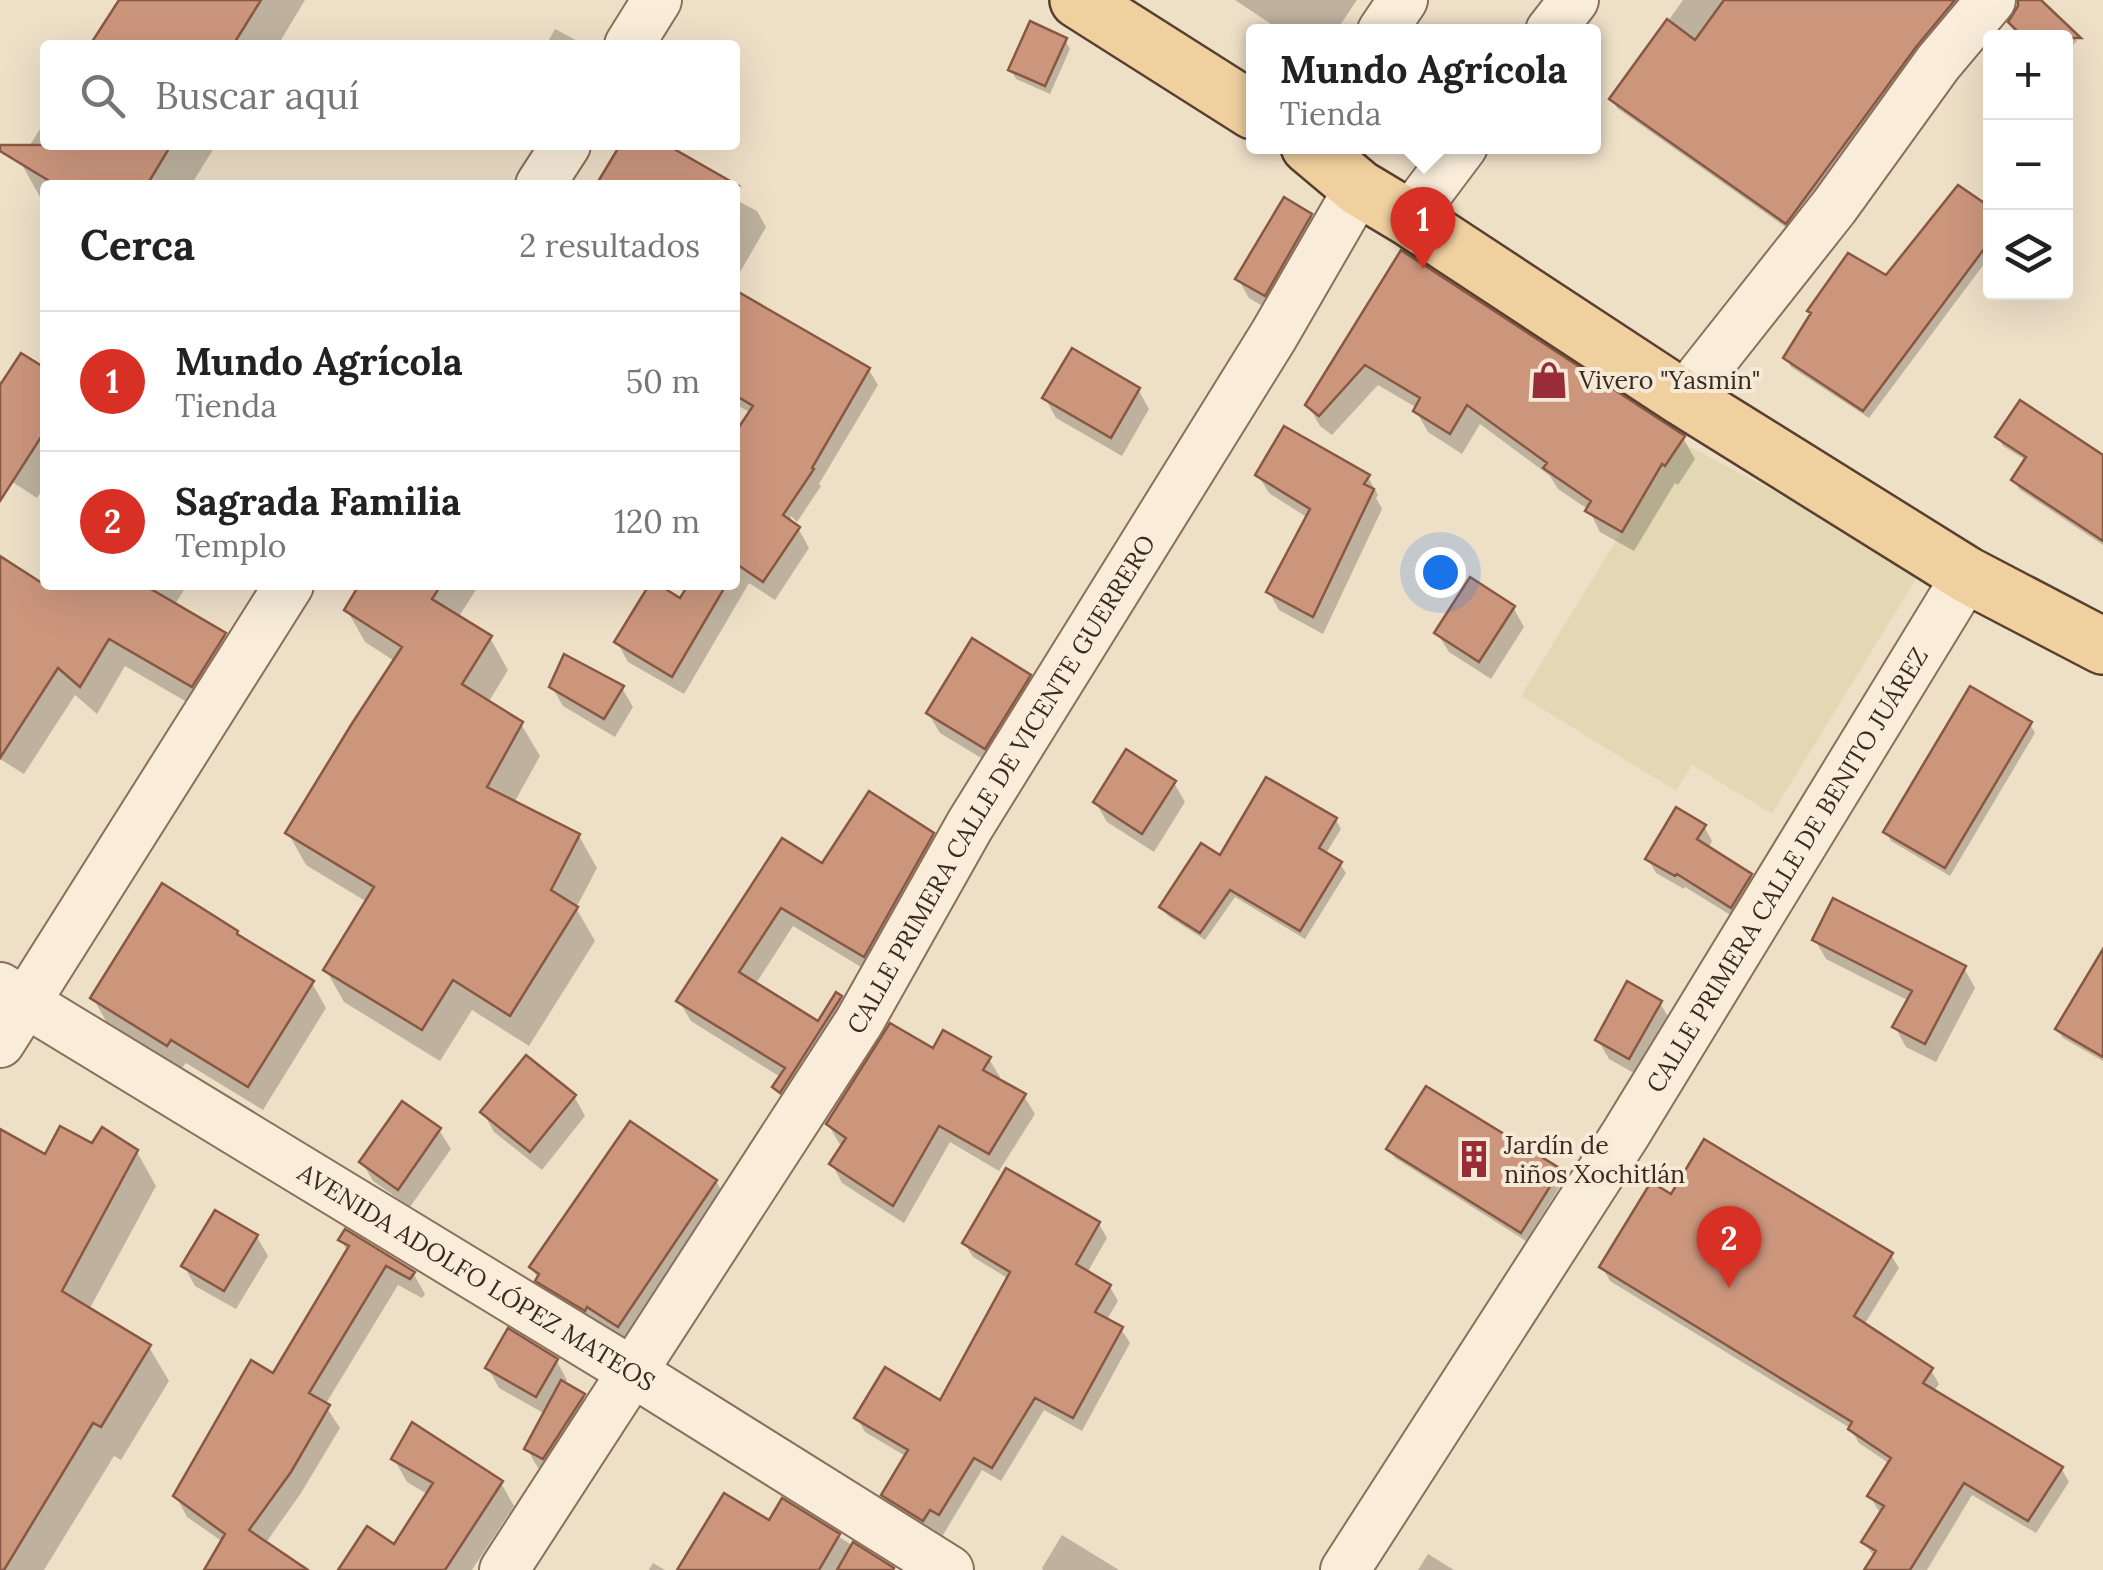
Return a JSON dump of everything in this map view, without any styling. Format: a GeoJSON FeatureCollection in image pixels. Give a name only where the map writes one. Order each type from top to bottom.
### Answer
{"type":"FeatureCollection","features":[{"type":"Feature","properties":{"kind":"main road"},"geometry":{"type":"LineString","coordinates":[[1078,0],[1246,107]]}},
{"type":"Feature","properties":{"kind":"main road"},"geometry":{"type":"LineString","coordinates":[[1319,154],[1360,188],[1683,398],[1967,574],[2099,635]]}},
{"type":"Feature","properties":{"kind":"street"},"geometry":{"type":"LineString","coordinates":[[631,40],[657,0]]}},
{"type":"Feature","properties":{"kind":"street"},"geometry":{"type":"LineString","coordinates":[[1387,24],[1403,0]]}},
{"type":"Feature","properties":{"kind":"street"},"geometry":{"type":"LineString","coordinates":[[1556,24],[1574,0]]}},
{"type":"Feature","properties":{"kind":"street"},"geometry":{"type":"LineString","coordinates":[[1683,398],[1834,207],[1938,63],[1991,0]]}},
{"type":"Feature","properties":{"kind":"street"},"geometry":{"type":"LineString","coordinates":[[543,180],[563,150]]}},
{"type":"Feature","properties":{"kind":"street"},"geometry":{"type":"LineString","coordinates":[[1409,218],[1457,154]]}},
{"type":"Feature","properties":{"kind":"street","name":"CALLE PRIMERA CALLE DE VICENTE GUERRERO"},"geometry":{"type":"LineString","coordinates":[[504,1570],[859,1022],[970,824],[1274,335],[1360,188]]}},
{"type":"Feature","properties":{"kind":"street","name":"CALLE PRIMERA CALLE DE BENITO JUÁREZ"},"geometry":{"type":"LineString","coordinates":[[1345,1570],[1624,1135],[1967,574]]}},
{"type":"Feature","properties":{"kind":"street"},"geometry":{"type":"LineString","coordinates":[[0,1043],[13,995],[286,590]]}},
{"type":"Feature","properties":{"kind":"street","name":"AVENIDA ADOLFO LÓPEZ MATEOS"},"geometry":{"type":"LineString","coordinates":[[13,995],[949,1570]]}},
{"type":"Feature","properties":{"kind":"shaded area"},"geometry":{"type":"Polygon","coordinates":[[[1681,442],[1922,569],[1772,814],[1692,765],[1676,791],[1521,696],[1681,442]]]}},
{"type":"Feature","properties":{"kind":"building"},"geometry":{"type":"Polygon","coordinates":[[[119,0],[261,0],[236,40],[93,40],[119,0]]]}},
{"type":"Feature","properties":{"kind":"building"},"geometry":{"type":"Polygon","coordinates":[[[1724,0],[1955,0],[1786,224],[1609,99],[1667,19],[1695,40],[1724,0]]]}},
{"type":"Feature","properties":{"kind":"building"},"geometry":{"type":"Polygon","coordinates":[[[2018,0],[2041,0],[2073,30],[2016,30],[2008,22],[2018,0]]]}},
{"type":"Feature","properties":{"kind":"building"},"geometry":{"type":"Polygon","coordinates":[[[1030,21],[1067,38],[1045,86],[1008,70],[1030,21]]]}},
{"type":"Feature","properties":{"kind":"building"},"geometry":{"type":"Polygon","coordinates":[[[0,145],[40,145],[40,150],[168,150],[150,180],[48,180],[0,151],[0,145]]]}},
{"type":"Feature","properties":{"kind":"building"},"geometry":{"type":"Polygon","coordinates":[[[617,150],[676,150],[728,180],[599,180],[617,150]]]}},
{"type":"Feature","properties":{"kind":"building"},"geometry":{"type":"Polygon","coordinates":[[[1958,185],[1983,202],[1983,250],[1863,411],[1783,358],[1811,313],[1807,311],[1848,253],[1886,275],[1958,185]]]}},
{"type":"Feature","properties":{"kind":"building"},"geometry":{"type":"Polygon","coordinates":[[[1284,197],[1312,214],[1265,296],[1235,279],[1284,197]]]}},
{"type":"Feature","properties":{"kind":"building"},"geometry":{"type":"Polygon","coordinates":[[[1401,250],[1685,436],[1665,466],[1662,464],[1622,532],[1585,511],[1591,501],[1543,468],[1547,463],[1467,405],[1450,434],[1413,411],[1420,398],[1365,365],[1319,416],[1305,405],[1401,250]]]}},
{"type":"Feature","properties":{"kind":"building"},"geometry":{"type":"Polygon","coordinates":[[[740,293],[870,368],[814,469],[783,515],[800,527],[763,582],[740,566],[740,426],[753,406],[740,398],[740,293]]]}},
{"type":"Feature","properties":{"kind":"building"},"geometry":{"type":"Polygon","coordinates":[[[1072,348],[1140,388],[1111,438],[1042,398],[1072,348]]]}},
{"type":"Feature","properties":{"kind":"building"},"geometry":{"type":"Polygon","coordinates":[[[21,353],[40,365],[40,439],[0,501],[0,385],[21,353]]]}},
{"type":"Feature","properties":{"kind":"building"},"geometry":{"type":"Polygon","coordinates":[[[2020,400],[2103,455],[2103,541],[2011,480],[2026,457],[1995,437],[2020,400]]]}},
{"type":"Feature","properties":{"kind":"building"},"geometry":{"type":"Polygon","coordinates":[[[1284,426],[1370,475],[1364,484],[1374,489],[1313,617],[1266,592],[1310,509],[1255,475],[1284,426]]]}},
{"type":"Feature","properties":{"kind":"building"},"geometry":{"type":"Polygon","coordinates":[[[0,556],[40,582],[40,590],[153,590],[226,633],[192,687],[109,639],[80,687],[58,668],[0,758],[0,556]]]}},
{"type":"Feature","properties":{"kind":"building"},"geometry":{"type":"Polygon","coordinates":[[[1470,577],[1515,606],[1479,662],[1434,633],[1470,577]]]}},
{"type":"Feature","properties":{"kind":"building"},"geometry":{"type":"Polygon","coordinates":[[[356,590],[438,590],[432,599],[492,636],[462,684],[523,722],[487,787],[580,834],[551,890],[578,907],[510,1016],[453,980],[422,1030],[323,970],[374,887],[285,833],[402,647],[344,610],[356,590]]]}},
{"type":"Feature","properties":{"kind":"building"},"geometry":{"type":"Polygon","coordinates":[[[646,590],[667,590],[680,598],[685,590],[723,590],[672,677],[614,642],[646,590]]]}},
{"type":"Feature","properties":{"kind":"building"},"geometry":{"type":"Polygon","coordinates":[[[972,638],[1031,675],[985,749],[926,713],[972,638]]]}},
{"type":"Feature","properties":{"kind":"building"},"geometry":{"type":"Polygon","coordinates":[[[564,654],[624,686],[604,719],[549,687],[564,654]]]}},
{"type":"Feature","properties":{"kind":"building"},"geometry":{"type":"Polygon","coordinates":[[[1970,686],[2032,722],[1945,868],[1883,832],[1970,686]]]}},
{"type":"Feature","properties":{"kind":"building"},"geometry":{"type":"Polygon","coordinates":[[[1126,749],[1176,781],[1142,834],[1093,802],[1126,749]]]}},
{"type":"Feature","properties":{"kind":"building"},"geometry":{"type":"Polygon","coordinates":[[[1266,777],[1337,818],[1319,848],[1342,862],[1300,931],[1230,890],[1200,933],[1159,907],[1201,843],[1220,855],[1266,777]]]}},
{"type":"Feature","properties":{"kind":"building"},"geometry":{"type":"Polygon","coordinates":[[[869,791],[934,833],[864,957],[781,908],[739,972],[818,1021],[836,992],[842,996],[780,1093],[772,1087],[785,1068],[676,1001],[782,838],[822,863],[869,791]]]}},
{"type":"Feature","properties":{"kind":"building"},"geometry":{"type":"Polygon","coordinates":[[[1676,807],[1706,825],[1697,839],[1752,874],[1731,908],[1645,859],[1676,807]]]}},
{"type":"Feature","properties":{"kind":"building"},"geometry":{"type":"Polygon","coordinates":[[[162,883],[314,981],[248,1087],[171,1040],[167,1046],[90,998],[162,883]]]}},
{"type":"Feature","properties":{"kind":"building"},"geometry":{"type":"Polygon","coordinates":[[[1833,898],[1966,966],[1925,1044],[1892,1027],[1912,991],[1812,940],[1833,898]]]}},
{"type":"Feature","properties":{"kind":"building"},"geometry":{"type":"Polygon","coordinates":[[[2103,949],[2103,1057],[2055,1029],[2103,949]]]}},
{"type":"Feature","properties":{"kind":"building"},"geometry":{"type":"Polygon","coordinates":[[[1627,981],[1662,1001],[1629,1059],[1595,1040],[1627,981]]]}},
{"type":"Feature","properties":{"kind":"building"},"geometry":{"type":"Polygon","coordinates":[[[890,1023],[933,1048],[943,1030],[991,1057],[983,1070],[1026,1094],[989,1154],[939,1126],[893,1206],[829,1164],[846,1138],[826,1124],[890,1023]]]}},
{"type":"Feature","properties":{"kind":"building"},"geometry":{"type":"Polygon","coordinates":[[[526,1055],[576,1095],[530,1152],[480,1112],[526,1055]]]}},
{"type":"Feature","properties":{"kind":"building","name":"Jardín de niños Xochitlán"},"geometry":{"type":"Polygon","coordinates":[[[1426,1086],[1561,1169],[1521,1233],[1386,1149],[1426,1086]]]}},
{"type":"Feature","properties":{"kind":"building"},"geometry":{"type":"Polygon","coordinates":[[[402,1101],[441,1128],[398,1190],[359,1162],[402,1101]]]}},
{"type":"Feature","properties":{"kind":"building"},"geometry":{"type":"Polygon","coordinates":[[[630,1121],[717,1180],[618,1327],[535,1281],[539,1274],[529,1267],[630,1121]]]}},
{"type":"Feature","properties":{"kind":"building"},"geometry":{"type":"Polygon","coordinates":[[[60,1126],[92,1143],[102,1127],[138,1150],[62,1291],[151,1345],[101,1427],[93,1423],[4,1570],[0,1570],[0,1129],[45,1154],[60,1126]]]}},
{"type":"Feature","properties":{"kind":"building"},"geometry":{"type":"Polygon","coordinates":[[[1704,1139],[1893,1253],[1854,1316],[1933,1368],[1923,1383],[2063,1467],[2028,1521],[1964,1483],[1910,1570],[1864,1570],[1876,1551],[1861,1542],[1884,1506],[1867,1496],[1891,1458],[1848,1429],[1852,1422],[1599,1267],[1651,1182],[1671,1194],[1704,1139]]]}},
{"type":"Feature","properties":{"kind":"building"},"geometry":{"type":"Polygon","coordinates":[[[1006,1168],[1100,1222],[1076,1264],[1111,1285],[1095,1312],[1123,1327],[1073,1418],[1035,1398],[992,1468],[974,1458],[939,1515],[930,1510],[923,1521],[881,1495],[908,1450],[854,1418],[885,1367],[940,1400],[1010,1272],[962,1243],[1006,1168]]]}},
{"type":"Feature","properties":{"kind":"building"},"geometry":{"type":"Polygon","coordinates":[[[215,1210],[258,1235],[224,1291],[181,1266],[215,1210]]]}},
{"type":"Feature","properties":{"kind":"building"},"geometry":{"type":"Polygon","coordinates":[[[345,1229],[415,1272],[410,1279],[386,1266],[309,1393],[330,1405],[291,1472],[249,1530],[308,1570],[204,1570],[225,1534],[173,1496],[251,1360],[273,1373],[349,1246],[338,1240],[345,1229]]]}},
{"type":"Feature","properties":{"kind":"building"},"geometry":{"type":"Polygon","coordinates":[[[508,1328],[558,1359],[536,1397],[485,1368],[508,1328]]]}},
{"type":"Feature","properties":{"kind":"building"},"geometry":{"type":"Polygon","coordinates":[[[561,1380],[585,1394],[543,1459],[524,1449],[561,1380]]]}},
{"type":"Feature","properties":{"kind":"building"},"geometry":{"type":"Polygon","coordinates":[[[412,1422],[503,1481],[445,1570],[338,1570],[367,1526],[394,1544],[433,1483],[391,1459],[412,1422]]]}},
{"type":"Feature","properties":{"kind":"building"},"geometry":{"type":"Polygon","coordinates":[[[724,1493],[769,1520],[782,1498],[840,1534],[819,1570],[677,1570],[724,1493]]]}},
{"type":"Feature","properties":{"kind":"building"},"geometry":{"type":"Polygon","coordinates":[[[853,1542],[894,1568],[893,1570],[837,1570],[853,1542]]]}},
{"type":"Feature","properties":{"kind":"place","name":"Mundo Agrícola"},"geometry":{"type":"Point","coordinates":[1423,269]}},
{"type":"Feature","properties":{"kind":"place","name":"Vivero \"Yasmin\""},"geometry":{"type":"Point","coordinates":[1549,380]}},
{"type":"Feature","properties":{"kind":"place","name":"Jardín de niños Xochitlán"},"geometry":{"type":"Point","coordinates":[1474,1159]}},
{"type":"Feature","properties":{"kind":"place","name":"Sagrada Familia"},"geometry":{"type":"Point","coordinates":[1729,1288]}}]}
